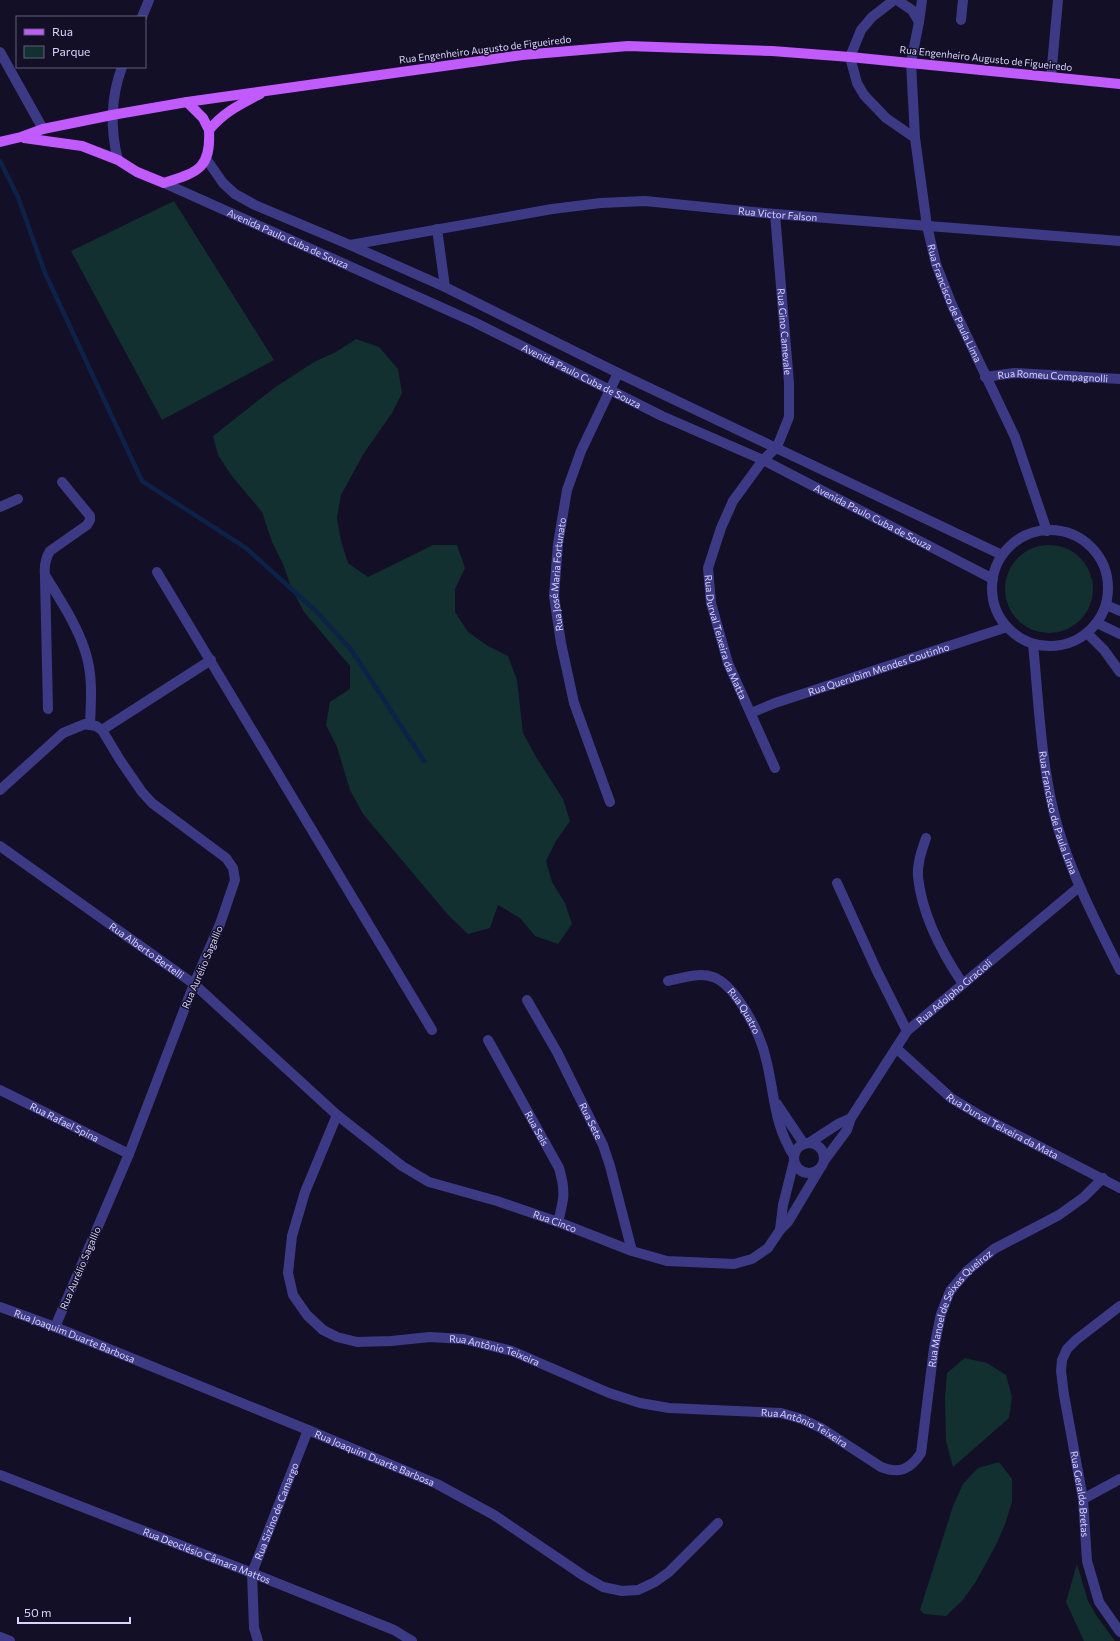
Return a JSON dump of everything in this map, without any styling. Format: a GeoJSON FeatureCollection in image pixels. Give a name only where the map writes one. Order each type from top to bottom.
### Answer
{"type":"FeatureCollection","features":[{"type":"Feature","properties":{"kind":"main road","name":"Rua Engenheiro Augusto de Figueiredo"},"geometry":{"type":"LineString","coordinates":[[0,142],[43,130],[112,115],[187,102],[522,55],[628,46],[772,51],[850,57],[1120,84]]}},
{"type":"Feature","properties":{"kind":"main road","name":"Rua Engenheiro Augusto de Figueiredo"},"geometry":{"type":"LineString","coordinates":[[209,130],[219,118],[267,91]]}},
{"type":"Feature","properties":{"kind":"main road"},"geometry":{"type":"LineString","coordinates":[[164,183],[192,173],[207,160],[210,147],[209,130],[203,118],[187,102]]}},
{"type":"Feature","properties":{"kind":"main road","name":"Rua Engenheiro Augusto de Figueiredo"},"geometry":{"type":"LineString","coordinates":[[16,138],[82,146],[118,160],[137,172],[164,183]]}},
{"type":"Feature","properties":{"kind":"street"},"geometry":{"type":"LineString","coordinates":[[142,16],[149,0]]}},
{"type":"Feature","properties":{"kind":"street"},"geometry":{"type":"LineString","coordinates":[[915,138],[886,118],[864,95],[857,83],[850,57],[861,30],[872,17],[896,0],[912,10],[919,22]]}},
{"type":"Feature","properties":{"kind":"street","name":"Rua Francisco de Paula Lima"},"geometry":{"type":"LineString","coordinates":[[922,0],[911,62],[915,138],[927,226],[936,264],[952,305],[1014,437],[1047,531]]}},
{"type":"Feature","properties":{"kind":"street"},"geometry":{"type":"LineString","coordinates":[[961,20],[963,0]]}},
{"type":"Feature","properties":{"kind":"street"},"geometry":{"type":"LineString","coordinates":[[1051,77],[1058,0]]}},
{"type":"Feature","properties":{"kind":"street"},"geometry":{"type":"LineString","coordinates":[[0,52],[43,130]]}},
{"type":"Feature","properties":{"kind":"street"},"geometry":{"type":"LineString","coordinates":[[118,160],[114,143],[112,115],[115,89],[122,68]]}},
{"type":"Feature","properties":{"kind":"street","name":"Avenida Paulo Cuba de Souza"},"geometry":{"type":"LineString","coordinates":[[207,160],[223,183],[235,194],[254,206],[350,245],[445,287],[618,373],[777,447],[1002,555]]}},
{"type":"Feature","properties":{"kind":"street","name":"Avenida Paulo Cuba de Souza"},"geometry":{"type":"LineString","coordinates":[[164,183],[474,322],[662,416],[764,460],[993,579]]}},
{"type":"Feature","properties":{"kind":"street","name":"Rua Victor Falson"},"geometry":{"type":"LineString","coordinates":[[350,245],[552,209],[645,201],[775,214],[1120,241]]}},
{"type":"Feature","properties":{"kind":"street","name":"Rua Gino Camevale"},"geometry":{"type":"LineString","coordinates":[[775,214],[789,383],[789,417],[777,447]]}},
{"type":"Feature","properties":{"kind":"street"},"geometry":{"type":"LineString","coordinates":[[436,229],[445,287]]}},
{"type":"Feature","properties":{"kind":"street","name":"Rua José Maria Fortunato"},"geometry":{"type":"LineString","coordinates":[[610,802],[574,703],[561,643],[554,596],[558,544],[567,490],[581,451],[618,373]]}},
{"type":"Feature","properties":{"kind":"street","name":"Rua Romeu Compagnolli"},"geometry":{"type":"LineString","coordinates":[[985,377],[1014,373],[1120,379]]}},
{"type":"Feature","properties":{"kind":"street","name":"Rua Durval Teixeira da Matta"},"geometry":{"type":"LineString","coordinates":[[775,768],[728,663],[711,603],[708,568],[721,528],[732,501],[764,460],[777,447]]}},
{"type":"Feature","properties":{"kind":"street"},"geometry":{"type":"LineString","coordinates":[[48,709],[44,565],[46,556],[50,550],[86,525],[90,520],[90,516],[62,482]]}},
{"type":"Feature","properties":{"kind":"street"},"geometry":{"type":"LineString","coordinates":[[0,507],[18,499]]}},
{"type":"Feature","properties":{"kind":"street"},"geometry":{"type":"LineString","coordinates":[[1047,531],[1065,532],[1082,540],[1096,552],[1105,568],[1108,586],[1106,605],[1097,623],[1087,633],[1071,642],[1052,646],[1034,644],[1019,637],[1007,627],[997,613],[993,596],[993,579],[1002,555],[1018,540],[1032,534],[1047,531]]}},
{"type":"Feature","properties":{"kind":"street"},"geometry":{"type":"LineString","coordinates":[[157,572],[432,1030]]}},
{"type":"Feature","properties":{"kind":"street"},"geometry":{"type":"LineString","coordinates":[[45,575],[80,637],[87,655],[92,690],[90,725]]}},
{"type":"Feature","properties":{"kind":"street"},"geometry":{"type":"LineString","coordinates":[[1106,605],[1120,611]]}},
{"type":"Feature","properties":{"kind":"street"},"geometry":{"type":"LineString","coordinates":[[1097,623],[1120,634]]}},
{"type":"Feature","properties":{"kind":"street","name":"Rua Querubim Mendes Coutinho"},"geometry":{"type":"LineString","coordinates":[[751,713],[774,703],[1007,627]]}},
{"type":"Feature","properties":{"kind":"street"},"geometry":{"type":"LineString","coordinates":[[1087,633],[1104,650],[1120,672]]}},
{"type":"Feature","properties":{"kind":"street","name":"Rua Francisco de Paula Lima"},"geometry":{"type":"LineString","coordinates":[[1034,644],[1046,777],[1058,827],[1079,887],[1120,970]]}},
{"type":"Feature","properties":{"kind":"street"},"geometry":{"type":"LineString","coordinates":[[0,790],[63,733],[85,724],[102,730],[211,660]]}},
{"type":"Feature","properties":{"kind":"street","name":"Rua Aurélio Sagallio"},"geometry":{"type":"LineString","coordinates":[[55,1326],[129,1154],[194,984],[220,924],[236,880],[233,868],[226,858],[152,803],[142,792],[102,730]]}},
{"type":"Feature","properties":{"kind":"street"},"geometry":{"type":"LineString","coordinates":[[926,838],[920,854],[918,876],[925,906],[938,943],[963,984]]}},
{"type":"Feature","properties":{"kind":"street","name":"Rua Alberto Bertelli"},"geometry":{"type":"LineString","coordinates":[[0,846],[194,984],[338,1115]]}},
{"type":"Feature","properties":{"kind":"street"},"geometry":{"type":"LineString","coordinates":[[837,883],[876,969],[907,1031]]}},
{"type":"Feature","properties":{"kind":"street","name":"Rua Adolpho Gracioli"},"geometry":{"type":"LineString","coordinates":[[822,1165],[847,1130],[852,1118],[907,1031],[1079,887]]}},
{"type":"Feature","properties":{"kind":"street","name":"Rua Quatro"},"geometry":{"type":"LineString","coordinates":[[668,981],[694,975],[713,976],[722,982],[732,992],[751,1018],[767,1061],[779,1126],[783,1138],[794,1158]]}},
{"type":"Feature","properties":{"kind":"street","name":"Rua Sete"},"geometry":{"type":"LineString","coordinates":[[527,1000],[557,1052],[603,1145],[610,1166],[632,1251]]}},
{"type":"Feature","properties":{"kind":"street","name":"Rua Seis"},"geometry":{"type":"LineString","coordinates":[[488,1040],[559,1168],[564,1185],[564,1198],[558,1222]]}},
{"type":"Feature","properties":{"kind":"street","name":"Rua Durval Teixeira da Mata"},"geometry":{"type":"LineString","coordinates":[[896,1048],[951,1098],[986,1119],[1120,1188]]}},
{"type":"Feature","properties":{"kind":"street","name":"Rua Rafael Spina"},"geometry":{"type":"LineString","coordinates":[[0,1090],[129,1154]]}},
{"type":"Feature","properties":{"kind":"street","name":"Rua Quatro"},"geometry":{"type":"LineString","coordinates":[[773,1097],[806,1144]]}},
{"type":"Feature","properties":{"kind":"street","name":"Rua Cinco"},"geometry":{"type":"LineString","coordinates":[[338,1115],[402,1166],[429,1182],[497,1201],[558,1222],[632,1251],[667,1261],[734,1264],[752,1259],[768,1248],[780,1230],[788,1222],[822,1165]]}},
{"type":"Feature","properties":{"kind":"street","name":"Rua Antônio Teixeira"},"geometry":{"type":"LineString","coordinates":[[338,1115],[305,1192],[292,1236],[288,1273],[293,1295],[307,1315],[323,1330],[337,1337],[357,1342],[391,1341],[430,1337],[463,1339],[512,1351],[609,1393],[640,1403],[668,1408],[781,1413],[802,1419],[821,1428],[881,1467]]}},
{"type":"Feature","properties":{"kind":"street"},"geometry":{"type":"LineString","coordinates":[[806,1144],[818,1146],[822,1150],[822,1165],[809,1174],[799,1170],[794,1158],[799,1147],[838,1124],[852,1118]]}},
{"type":"Feature","properties":{"kind":"street","name":"Rua Cinco"},"geometry":{"type":"LineString","coordinates":[[780,1230],[783,1205],[794,1158]]}},
{"type":"Feature","properties":{"kind":"street","name":"Rua Manoel de Seixas Queiroz"},"geometry":{"type":"LineString","coordinates":[[881,1467],[892,1471],[901,1470],[909,1467],[921,1453],[934,1348],[941,1314],[950,1291],[967,1271],[994,1249],[1059,1215],[1084,1198],[1103,1178]]}},
{"type":"Feature","properties":{"kind":"street","name":"Rua Geraldo Bretas"},"geometry":{"type":"LineString","coordinates":[[1120,1306],[1076,1340],[1067,1349],[1062,1360],[1061,1371],[1083,1498],[1087,1562],[1099,1602],[1120,1632]]}},
{"type":"Feature","properties":{"kind":"street","name":"Rua Joaquim Duarte Barbosa"},"geometry":{"type":"LineString","coordinates":[[0,1307],[55,1326],[437,1484],[494,1515],[584,1576],[603,1587],[622,1591],[638,1590],[655,1582],[669,1572],[718,1523]]}},
{"type":"Feature","properties":{"kind":"street","name":"Rua Sizino de Camargo"},"geometry":{"type":"LineString","coordinates":[[258,1641],[254,1628],[252,1573],[308,1430]]}},
{"type":"Feature","properties":{"kind":"street","name":"Rua Deoclésio Câmara Mattos"},"geometry":{"type":"LineString","coordinates":[[0,1475],[394,1630],[412,1641]]}},
{"type":"Feature","properties":{"kind":"street"},"geometry":{"type":"LineString","coordinates":[[1083,1498],[1120,1479]]}},
{"type":"Feature","properties":{"kind":"street"},"geometry":{"type":"LineString","coordinates":[[0,1637],[10,1641]]}},
{"type":"Feature","properties":{"kind":"green space"},"geometry":{"type":"Polygon","coordinates":[[[174,201],[274,360],[162,420],[71,251],[174,201]]]}},
{"type":"Feature","properties":{"kind":"green space"},"geometry":{"type":"Polygon","coordinates":[[[356,339],[379,347],[398,369],[402,393],[392,413],[364,453],[341,495],[337,518],[341,541],[348,563],[368,577],[433,545],[457,545],[465,568],[455,589],[455,612],[468,632],[488,646],[508,656],[517,680],[523,733],[536,757],[563,799],[570,821],[556,841],[546,861],[552,882],[565,903],[572,924],[558,944],[535,936],[520,918],[498,905],[490,928],[468,934],[449,916],[363,814],[350,790],[337,747],[326,725],[330,702],[350,689],[350,666],[304,612],[291,587],[283,564],[272,542],[262,512],[231,475],[218,455],[213,436],[274,388],[314,362],[336,352],[356,339]]]}},
{"type":"Feature","properties":{"kind":"green space"},"geometry":{"type":"Polygon","coordinates":[[[1049,545],[1066,548],[1080,558],[1090,572],[1093,589],[1090,606],[1080,620],[1066,630],[1049,633],[1032,630],[1018,620],[1008,606],[1005,589],[1008,572],[1018,558],[1032,548],[1049,545]]]}},
{"type":"Feature","properties":{"kind":"green space"},"geometry":{"type":"Polygon","coordinates":[[[965,1358],[987,1363],[1006,1375],[1012,1397],[1009,1418],[953,1467],[946,1441],[945,1397],[947,1373],[965,1358]]]}},
{"type":"Feature","properties":{"kind":"green space"},"geometry":{"type":"Polygon","coordinates":[[[999,1462],[1012,1479],[1012,1502],[996,1545],[975,1583],[962,1601],[946,1616],[924,1614],[920,1610],[953,1506],[963,1484],[978,1468],[999,1462]]]}},
{"type":"Feature","properties":{"kind":"green space"},"geometry":{"type":"Polygon","coordinates":[[[1077,1564],[1088,1601],[1096,1615],[1115,1641],[1084,1641],[1066,1602],[1077,1564]]]}},
{"type":"Feature","properties":{"kind":"waterway"},"geometry":{"type":"LineString","coordinates":[[0,161],[18,197],[45,273],[142,481],[246,548],[317,612],[352,651],[424,761]]}}]}
